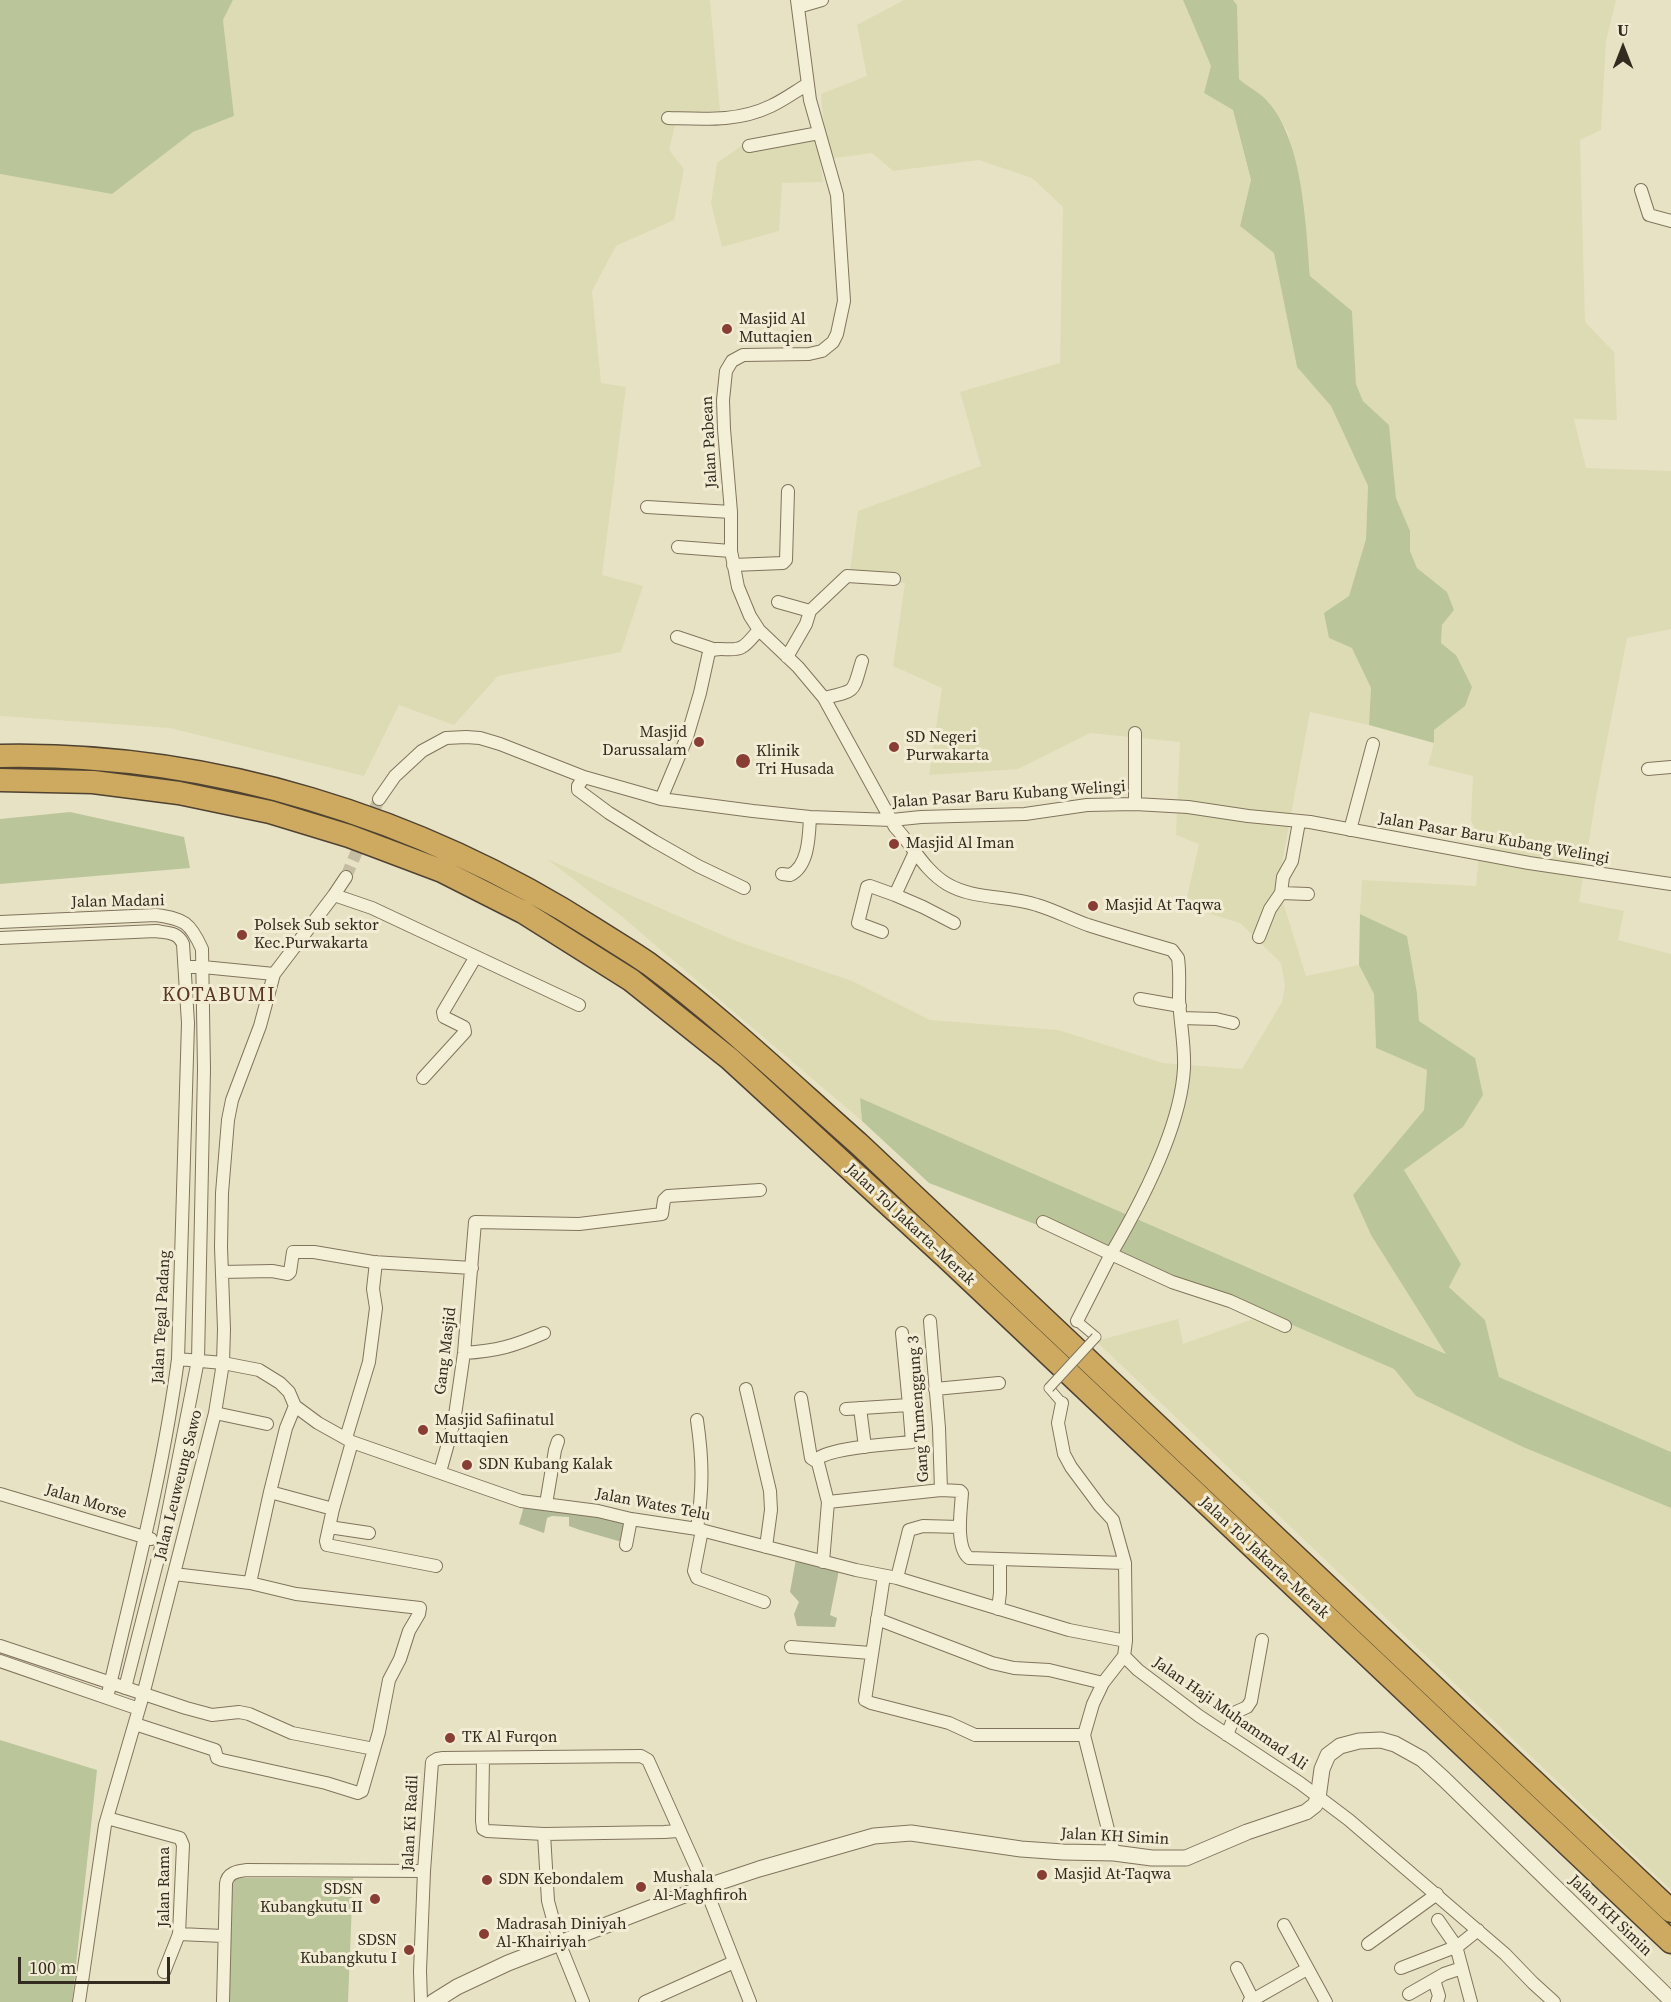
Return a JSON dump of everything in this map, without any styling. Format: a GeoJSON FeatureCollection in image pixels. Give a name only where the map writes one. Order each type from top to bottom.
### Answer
{"type":"FeatureCollection","features":[{"type":"Feature","properties":{"kind":"highway","name":"Jalan Tol Jakarta–Merak"},"geometry":{"type":"LineString","coordinates":[[0,756],[98,759],[169,768],[225,778],[306,797],[382,822],[484,865],[550,901],[648,963],[722,1022],[860,1145],[1671,1911]]}},
{"type":"Feature","properties":{"kind":"highway","name":"Jalan Tol Jakarta–Merak"},"geometry":{"type":"LineString","coordinates":[[0,780],[93,782],[179,793],[270,812],[349,836],[442,871],[523,912],[631,980],[730,1059],[948,1259],[1671,1942]]}},
{"type":"Feature","properties":{"kind":"street"},"geometry":{"type":"LineString","coordinates":[[798,4],[822,0]]}},
{"type":"Feature","properties":{"kind":"street","name":"Jalan Pabean"},"geometry":{"type":"LineString","coordinates":[[798,4],[810,100],[837,195],[844,302],[840,324],[833,342],[822,351],[809,354],[743,355],[729,365],[725,378],[723,419],[733,565],[744,604],[759,630],[824,698],[895,827],[909,842],[924,865],[950,885],[989,897],[1036,904],[1085,924],[1176,953],[1179,965],[1184,1068],[1181,1092],[1171,1128],[1146,1188],[1077,1321]]}},
{"type":"Feature","properties":{"kind":"street"},"geometry":{"type":"LineString","coordinates":[[668,118],[738,117],[772,105],[808,84]]}},
{"type":"Feature","properties":{"kind":"street"},"geometry":{"type":"LineString","coordinates":[[749,146],[819,133]]}},
{"type":"Feature","properties":{"kind":"street"},"geometry":{"type":"LineString","coordinates":[[1641,190],[1648,215],[1671,221]]}},
{"type":"Feature","properties":{"kind":"street"},"geometry":{"type":"LineString","coordinates":[[733,565],[786,561],[788,491]]}},
{"type":"Feature","properties":{"kind":"street"},"geometry":{"type":"LineString","coordinates":[[647,507],[730,512]]}},
{"type":"Feature","properties":{"kind":"street"},"geometry":{"type":"LineString","coordinates":[[678,547],[731,551]]}},
{"type":"Feature","properties":{"kind":"street"},"geometry":{"type":"LineString","coordinates":[[787,657],[806,624],[810,611],[847,576],[894,579]]}},
{"type":"Feature","properties":{"kind":"street"},"geometry":{"type":"LineString","coordinates":[[778,602],[810,611]]}},
{"type":"Feature","properties":{"kind":"street"},"geometry":{"type":"LineString","coordinates":[[677,637],[713,649],[739,649],[759,630]]}},
{"type":"Feature","properties":{"kind":"street"},"geometry":{"type":"LineString","coordinates":[[661,799],[687,736],[704,681],[710,652],[713,649]]}},
{"type":"Feature","properties":{"kind":"street"},"geometry":{"type":"LineString","coordinates":[[824,698],[850,692],[862,661]]}},
{"type":"Feature","properties":{"kind":"street"},"geometry":{"type":"LineString","coordinates":[[1135,734],[1136,804]]}},
{"type":"Feature","properties":{"kind":"street","name":"Jalan Pasar Baru Kubang Welingi"},"geometry":{"type":"LineString","coordinates":[[379,799],[389,783],[414,756],[435,743],[446,738],[480,738],[584,777],[661,799],[810,817],[892,820],[1025,814],[1087,805],[1136,804],[1188,807],[1350,830],[1529,863],[1671,884]]}},
{"type":"Feature","properties":{"kind":"street"},"geometry":{"type":"LineString","coordinates":[[1350,830],[1373,744]]}},
{"type":"Feature","properties":{"kind":"street"},"geometry":{"type":"LineString","coordinates":[[1648,769],[1671,767]]}},
{"type":"Feature","properties":{"kind":"street"},"geometry":{"type":"LineString","coordinates":[[584,777],[578,790],[609,813],[698,866],[744,888]]}},
{"type":"Feature","properties":{"kind":"street"},"geometry":{"type":"LineString","coordinates":[[783,874],[790,875],[800,868],[809,834],[810,817]]}},
{"type":"Feature","properties":{"kind":"street"},"geometry":{"type":"LineString","coordinates":[[1259,937],[1270,909],[1281,893],[1283,878],[1292,861],[1299,822]]}},
{"type":"Feature","properties":{"kind":"street"},"geometry":{"type":"LineString","coordinates":[[896,895],[915,852]]}},
{"type":"Feature","properties":{"kind":"street"},"geometry":{"type":"LineString","coordinates":[[125,1688],[162,1544],[198,1360],[203,967],[202,949],[194,932],[181,939],[185,967],[203,967],[274,974],[346,877]]}},
{"type":"Feature","properties":{"kind":"street"},"geometry":{"type":"LineString","coordinates":[[882,932],[858,923],[867,886],[923,906],[954,923]]}},
{"type":"Feature","properties":{"kind":"street"},"geometry":{"type":"LineString","coordinates":[[1281,893],[1308,894]]}},
{"type":"Feature","properties":{"kind":"street"},"geometry":{"type":"LineString","coordinates":[[334,895],[372,908],[579,1005]]}},
{"type":"Feature","properties":{"kind":"street","name":"Jalan Madani"},"geometry":{"type":"LineString","coordinates":[[0,922],[156,915],[178,918],[194,932]]}},
{"type":"Feature","properties":{"kind":"street","name":"Jalan Madani"},"geometry":{"type":"LineString","coordinates":[[0,938],[156,931],[173,933],[181,939]]}},
{"type":"Feature","properties":{"kind":"street"},"geometry":{"type":"LineString","coordinates":[[423,1078],[465,1032],[464,1027],[444,1017],[443,1012],[475,958]]}},
{"type":"Feature","properties":{"kind":"street","name":"Jalan Tegal Padang"},"geometry":{"type":"LineString","coordinates":[[107,1698],[146,1537],[174,1394],[178,1359],[188,1023],[185,967]]}},
{"type":"Feature","properties":{"kind":"street","name":"Jalan Leuweung Sawo"},"geometry":{"type":"LineString","coordinates":[[79,2002],[107,1818],[143,1695],[215,1413],[223,1363],[222,1193],[228,1119],[232,1100],[260,1026],[274,974]]}},
{"type":"Feature","properties":{"kind":"street"},"geometry":{"type":"LineString","coordinates":[[1140,999],[1180,1012],[1233,1023]]}},
{"type":"Feature","properties":{"kind":"street"},"geometry":{"type":"LineString","coordinates":[[188,1023],[203,1023]]}},
{"type":"Feature","properties":{"kind":"street","name":"Gang Masjid"},"geometry":{"type":"LineString","coordinates":[[440,1472],[454,1422],[464,1353],[475,1222],[579,1224],[611,1221],[662,1214],[664,1200],[668,1196],[760,1190]]}},
{"type":"Feature","properties":{"kind":"street"},"geometry":{"type":"LineString","coordinates":[[1043,1222],[1172,1282],[1230,1301],[1285,1326]]}},
{"type":"Feature","properties":{"kind":"street"},"geometry":{"type":"LineString","coordinates":[[222,1272],[265,1271],[288,1274],[293,1252],[314,1252],[374,1262],[472,1268]]}},
{"type":"Feature","properties":{"kind":"street"},"geometry":{"type":"LineString","coordinates":[[374,1262],[375,1308],[369,1362],[326,1541],[327,1545],[436,1566]]}},
{"type":"Feature","properties":{"kind":"street","name":"Gang Tumenggung 3"},"geometry":{"type":"LineString","coordinates":[[828,1502],[941,1490],[939,1428],[930,1321]]}},
{"type":"Feature","properties":{"kind":"street"},"geometry":{"type":"LineString","coordinates":[[1077,1321],[1096,1336],[1048,1388],[1062,1403],[1058,1423],[1064,1454],[1071,1467],[1113,1520],[1125,1563],[1126,1641],[1124,1656],[1102,1683],[1084,1735],[1114,1853]]}},
{"type":"Feature","properties":{"kind":"street"},"geometry":{"type":"LineString","coordinates":[[464,1353],[501,1350],[543,1333]]}},
{"type":"Feature","properties":{"kind":"street","name":"Gang Tumenggung 3"},"geometry":{"type":"LineString","coordinates":[[817,1462],[820,1457],[865,1447],[912,1442],[902,1333]]}},
{"type":"Feature","properties":{"kind":"street","name":"Jalan Wates Telu"},"geometry":{"type":"LineString","coordinates":[[178,1359],[252,1367],[269,1375],[289,1392],[295,1406],[326,1429],[349,1440],[521,1502],[598,1511],[631,1519],[700,1529],[823,1562],[891,1577],[1069,1630],[1126,1641]]}},
{"type":"Feature","properties":{"kind":"street"},"geometry":{"type":"LineString","coordinates":[[935,1389],[999,1383]]}},
{"type":"Feature","properties":{"kind":"street"},"geometry":{"type":"LineString","coordinates":[[747,1389],[770,1491],[771,1510],[766,1547]]}},
{"type":"Feature","properties":{"kind":"street"},"geometry":{"type":"LineString","coordinates":[[801,1398],[811,1458],[817,1462],[828,1502],[823,1562]]}},
{"type":"Feature","properties":{"kind":"street","name":"Gang Tumenggung 3"},"geometry":{"type":"LineString","coordinates":[[846,1409],[909,1405]]}},
{"type":"Feature","properties":{"kind":"street"},"geometry":{"type":"LineString","coordinates":[[250,1583],[286,1428],[295,1406]]}},
{"type":"Feature","properties":{"kind":"street"},"geometry":{"type":"LineString","coordinates":[[860,1408],[865,1447]]}},
{"type":"Feature","properties":{"kind":"street"},"geometry":{"type":"LineString","coordinates":[[215,1413],[267,1424]]}},
{"type":"Feature","properties":{"kind":"street"},"geometry":{"type":"LineString","coordinates":[[697,1420],[702,1457],[702,1495],[694,1571],[697,1578],[764,1602]]}},
{"type":"Feature","properties":{"kind":"street"},"geometry":{"type":"LineString","coordinates":[[546,1504],[558,1441]]}},
{"type":"Feature","properties":{"kind":"street"},"geometry":{"type":"LineString","coordinates":[[941,1490],[955,1490],[962,1493],[960,1527],[962,1549],[965,1555],[972,1559],[1125,1563]]}},
{"type":"Feature","properties":{"kind":"street"},"geometry":{"type":"LineString","coordinates":[[270,1492],[333,1509]]}},
{"type":"Feature","properties":{"kind":"street","name":"Jalan Morse"},"geometry":{"type":"LineString","coordinates":[[0,1494],[146,1537],[162,1544]]}},
{"type":"Feature","properties":{"kind":"street"},"geometry":{"type":"LineString","coordinates":[[626,1545],[631,1519]]}},
{"type":"Feature","properties":{"kind":"street"},"geometry":{"type":"LineString","coordinates":[[960,1527],[923,1526],[909,1530],[877,1619],[865,1700],[949,1723],[975,1735],[1084,1735]]}},
{"type":"Feature","properties":{"kind":"street"},"geometry":{"type":"LineString","coordinates":[[329,1527],[369,1533]]}},
{"type":"Feature","properties":{"kind":"street"},"geometry":{"type":"LineString","coordinates":[[998,1610],[1000,1559]]}},
{"type":"Feature","properties":{"kind":"street"},"geometry":{"type":"LineString","coordinates":[[135,1724],[215,1750],[217,1758],[222,1760],[326,1783],[358,1793],[362,1791],[374,1749],[389,1680],[420,1608],[296,1594],[250,1583],[174,1574]]}},
{"type":"Feature","properties":{"kind":"street"},"geometry":{"type":"LineString","coordinates":[[877,1619],[992,1663],[1014,1668],[1049,1670],[1102,1683]]}},
{"type":"Feature","properties":{"kind":"street"},"geometry":{"type":"LineString","coordinates":[[1227,1736],[1236,1712],[1247,1707],[1251,1701],[1262,1640]]}},
{"type":"Feature","properties":{"kind":"street"},"geometry":{"type":"LineString","coordinates":[[0,1646],[143,1695],[212,1715],[239,1712],[249,1714],[292,1733],[374,1749]]}},
{"type":"Feature","properties":{"kind":"street"},"geometry":{"type":"LineString","coordinates":[[791,1647],[871,1653]]}},
{"type":"Feature","properties":{"kind":"street","name":"Jalan Haji Muhammad Ali"},"geometry":{"type":"LineString","coordinates":[[1124,1656],[1158,1687],[1227,1736],[1300,1783],[1389,1852],[1478,1930],[1554,2002]]}},
{"type":"Feature","properties":{"kind":"street"},"geometry":{"type":"LineString","coordinates":[[0,1662],[139,1709]]}},
{"type":"Feature","properties":{"kind":"street","name":"Jalan KH Simin"},"geometry":{"type":"LineString","coordinates":[[433,2002],[508,1963],[560,1945],[705,1887],[778,1863],[874,1836],[935,1835],[1022,1849],[1114,1853],[1152,1858],[1186,1858],[1247,1832],[1306,1812],[1315,1805],[1318,1798],[1322,1769],[1328,1755],[1340,1746],[1359,1741],[1381,1740],[1407,1750],[1422,1759],[1671,2000]]}},
{"type":"Feature","properties":{"kind":"street","name":"Jalan Ki Radil"},"geometry":{"type":"LineString","coordinates":[[421,2002],[424,1871],[432,1762],[443,1758],[641,1756],[648,1760],[705,1887],[750,2002]]}},
{"type":"Feature","properties":{"kind":"street"},"geometry":{"type":"LineString","coordinates":[[483,1759],[483,1828],[487,1831],[544,1834],[678,1831]]}},
{"type":"Feature","properties":{"kind":"street","name":"Jalan Rama"},"geometry":{"type":"LineString","coordinates":[[107,1818],[180,1838],[183,1845],[179,1934],[224,1936]]}},
{"type":"Feature","properties":{"kind":"street"},"geometry":{"type":"LineString","coordinates":[[544,1834],[548,1901],[560,1945],[583,2002]]}},
{"type":"Feature","properties":{"kind":"street"},"geometry":{"type":"LineString","coordinates":[[223,2002],[227,1878],[239,1871],[424,1871]]}},
{"type":"Feature","properties":{"kind":"street"},"geometry":{"type":"LineString","coordinates":[[1368,1944],[1437,1894]]}},
{"type":"Feature","properties":{"kind":"street"},"geometry":{"type":"LineString","coordinates":[[1437,1920],[1456,1946],[1471,2002]]}},
{"type":"Feature","properties":{"kind":"street"},"geometry":{"type":"LineString","coordinates":[[1284,1925],[1326,2002]]}},
{"type":"Feature","properties":{"kind":"street"},"geometry":{"type":"LineString","coordinates":[[1401,1968],[1456,1946],[1478,1930]]}},
{"type":"Feature","properties":{"kind":"street"},"geometry":{"type":"LineString","coordinates":[[164,1972],[179,1934]]}},
{"type":"Feature","properties":{"kind":"street"},"geometry":{"type":"LineString","coordinates":[[645,2002],[668,1998],[734,1962]]}},
{"type":"Feature","properties":{"kind":"street"},"geometry":{"type":"LineString","coordinates":[[1237,1968],[1251,2001],[1307,1969]]}},
{"type":"Feature","properties":{"kind":"street"},"geometry":{"type":"LineString","coordinates":[[1409,1994],[1444,1974],[1462,1968]]}},
{"type":"Feature","properties":{"kind":"street"},"geometry":{"type":"LineString","coordinates":[[1434,1980],[1439,1996],[1437,2002]]}},
{"type":"Feature","properties":{"kind":"shaded area"},"geometry":{"type":"Polygon","coordinates":[[[233,0],[710,0],[720,111],[678,113],[669,150],[684,169],[674,220],[616,246],[592,291],[601,383],[626,387],[602,575],[643,586],[621,652],[498,676],[454,725],[399,705],[364,776],[170,728],[0,716],[0,174],[112,194],[193,132],[234,116],[223,20],[233,0]]]}},
{"type":"Feature","properties":{"kind":"shaded area"},"geometry":{"type":"Polygon","coordinates":[[[904,0],[1183,0],[1211,66],[1204,93],[1233,110],[1251,181],[1240,226],[1274,253],[1297,367],[1331,406],[1368,486],[1366,539],[1349,596],[1329,638],[1352,647],[1371,688],[1369,725],[1310,712],[1277,883],[1306,976],[1359,965],[1374,994],[1376,1048],[1427,1070],[1424,1110],[1353,1195],[1371,1235],[1447,1354],[860,1098],[862,1121],[620,915],[547,859],[736,941],[852,981],[930,1020],[1058,1030],[1163,1063],[1242,1069],[1282,1002],[1285,986],[1281,963],[1240,923],[1185,906],[1199,844],[1176,835],[1180,742],[1090,733],[1018,769],[929,775],[942,688],[893,666],[905,583],[849,578],[858,511],[981,466],[960,392],[1060,363],[1063,207],[1032,178],[979,160],[893,171],[872,153],[820,160],[823,182],[782,183],[779,231],[722,247],[711,203],[717,163],[744,144],[824,128],[821,94],[867,76],[857,25],[904,0]]]}},
{"type":"Feature","properties":{"kind":"shaded area"},"geometry":{"type":"Polygon","coordinates":[[[1233,0],[1616,0],[1606,41],[1601,130],[1580,140],[1585,322],[1614,352],[1617,420],[1574,419],[1586,468],[1671,471],[1671,629],[1627,638],[1596,797],[1579,902],[1624,911],[1618,940],[1671,954],[1671,1452],[1499,1377],[1485,1320],[1449,1286],[1461,1264],[1404,1170],[1463,1127],[1475,1058],[1419,1021],[1417,993],[1407,936],[1360,914],[1362,880],[1476,886],[1480,841],[1471,820],[1473,776],[1428,765],[1434,743],[1434,730],[1465,706],[1456,655],[1441,643],[1442,625],[1454,610],[1447,592],[1417,568],[1410,551],[1410,531],[1396,498],[1389,425],[1363,401],[1356,384],[1352,311],[1310,276],[1304,204],[1288,132],[1268,102],[1239,79],[1237,5],[1233,0]]]}},
{"type":"Feature","properties":{"kind":"shaded area"},"geometry":{"type":"Polygon","coordinates":[[[1267,1314],[1394,1369],[1416,1396],[1523,1447],[1671,1508],[1671,1890],[1096,1341],[1178,1319],[1183,1344],[1267,1314]]]}},
{"type":"Feature","properties":{"kind":"green space"},"geometry":{"type":"Polygon","coordinates":[[[0,0],[233,0],[223,20],[234,116],[193,132],[112,194],[0,174],[0,0]]]}},
{"type":"Feature","properties":{"kind":"green space"},"geometry":{"type":"Polygon","coordinates":[[[1183,0],[1233,0],[1237,5],[1239,79],[1268,102],[1289,138],[1301,184],[1310,276],[1352,311],[1356,384],[1363,401],[1389,425],[1396,498],[1410,531],[1410,551],[1417,568],[1447,592],[1454,610],[1442,625],[1441,643],[1456,655],[1472,687],[1465,706],[1434,730],[1434,743],[1369,725],[1371,688],[1352,648],[1329,638],[1324,613],[1349,596],[1366,539],[1368,486],[1331,406],[1297,367],[1274,253],[1240,226],[1251,180],[1233,110],[1204,93],[1211,66],[1183,0]]]}},
{"type":"Feature","properties":{"kind":"green space"},"geometry":{"type":"Polygon","coordinates":[[[70,812],[184,837],[190,868],[0,884],[0,819],[70,812]]]}},
{"type":"Feature","properties":{"kind":"green space"},"geometry":{"type":"Polygon","coordinates":[[[1360,914],[1407,936],[1417,993],[1419,1021],[1475,1058],[1483,1095],[1463,1127],[1404,1170],[1461,1264],[1449,1287],[1485,1320],[1499,1377],[1671,1452],[1671,1508],[1523,1447],[1416,1396],[1394,1369],[1267,1314],[929,1183],[862,1121],[860,1098],[1446,1354],[1371,1235],[1353,1195],[1424,1110],[1427,1070],[1376,1048],[1374,994],[1359,965],[1360,914]]]}},
{"type":"Feature","properties":{"kind":"green space"},"geometry":{"type":"Polygon","coordinates":[[[524,1506],[628,1521],[622,1542],[569,1526],[569,1517],[547,1518],[544,1533],[519,1524],[524,1506]]]}},
{"type":"Feature","properties":{"kind":"green space"},"geometry":{"type":"Polygon","coordinates":[[[796,1559],[839,1570],[830,1615],[837,1618],[835,1627],[797,1626],[794,1614],[799,1602],[790,1592],[796,1559]]]}},
{"type":"Feature","properties":{"kind":"green space"},"geometry":{"type":"Polygon","coordinates":[[[0,1740],[97,1770],[72,2002],[0,2002],[0,1740]]]}},
{"type":"Feature","properties":{"kind":"green space"},"geometry":{"type":"Polygon","coordinates":[[[232,1878],[353,1878],[348,2002],[223,2002],[232,1878]]]}},
{"type":"Feature","properties":{"kind":"tunnel"},"geometry":{"type":"LineString","coordinates":[[346,877],[379,799]]}},
{"type":"Feature","properties":{"kind":"place","name":"Masjid Al Muttaqien"},"geometry":{"type":"Point","coordinates":[727,329]}},
{"type":"Feature","properties":{"kind":"place","name":"Masjid Darussalam"},"geometry":{"type":"Point","coordinates":[699,742]}},
{"type":"Feature","properties":{"kind":"place","name":"SD Negeri Purwakarta"},"geometry":{"type":"Point","coordinates":[894,747]}},
{"type":"Feature","properties":{"kind":"place","name":"Klinik Tri Husada"},"geometry":{"type":"Point","coordinates":[743,761]}},
{"type":"Feature","properties":{"kind":"place","name":"Masjid Al Iman"},"geometry":{"type":"Point","coordinates":[894,844]}},
{"type":"Feature","properties":{"kind":"place","name":"Masjid At Taqwa"},"geometry":{"type":"Point","coordinates":[1093,906]}},
{"type":"Feature","properties":{"kind":"place","name":"Polsek Sub sektor Kec.Purwakarta"},"geometry":{"type":"Point","coordinates":[242,935]}},
{"type":"Feature","properties":{"kind":"place","name":"Masjid Safiinatul Muttaqien"},"geometry":{"type":"Point","coordinates":[423,1430]}},
{"type":"Feature","properties":{"kind":"place","name":"SDN Kubang Kalak"},"geometry":{"type":"Point","coordinates":[467,1465]}},
{"type":"Feature","properties":{"kind":"place","name":"TK Al Furqon"},"geometry":{"type":"Point","coordinates":[450,1738]}},
{"type":"Feature","properties":{"kind":"place","name":"Masjid At-Taqwa"},"geometry":{"type":"Point","coordinates":[1042,1875]}},
{"type":"Feature","properties":{"kind":"place","name":"SDN Kebondalem"},"geometry":{"type":"Point","coordinates":[487,1880]}},
{"type":"Feature","properties":{"kind":"place","name":"Mushala Al-Maghfiroh"},"geometry":{"type":"Point","coordinates":[641,1887]}},
{"type":"Feature","properties":{"kind":"place","name":"SDSN Kubangkutu II"},"geometry":{"type":"Point","coordinates":[375,1899]}},
{"type":"Feature","properties":{"kind":"place","name":"Madrasah Diniyah Al-Khairiyah"},"geometry":{"type":"Point","coordinates":[484,1934]}},
{"type":"Feature","properties":{"kind":"place","name":"SDSN Kubangkutu I"},"geometry":{"type":"Point","coordinates":[409,1950]}},
{"type":"Feature","properties":{"kind":"district","name":"KOTABUMI"},"geometry":{"type":"Point","coordinates":[219,996]}}]}
